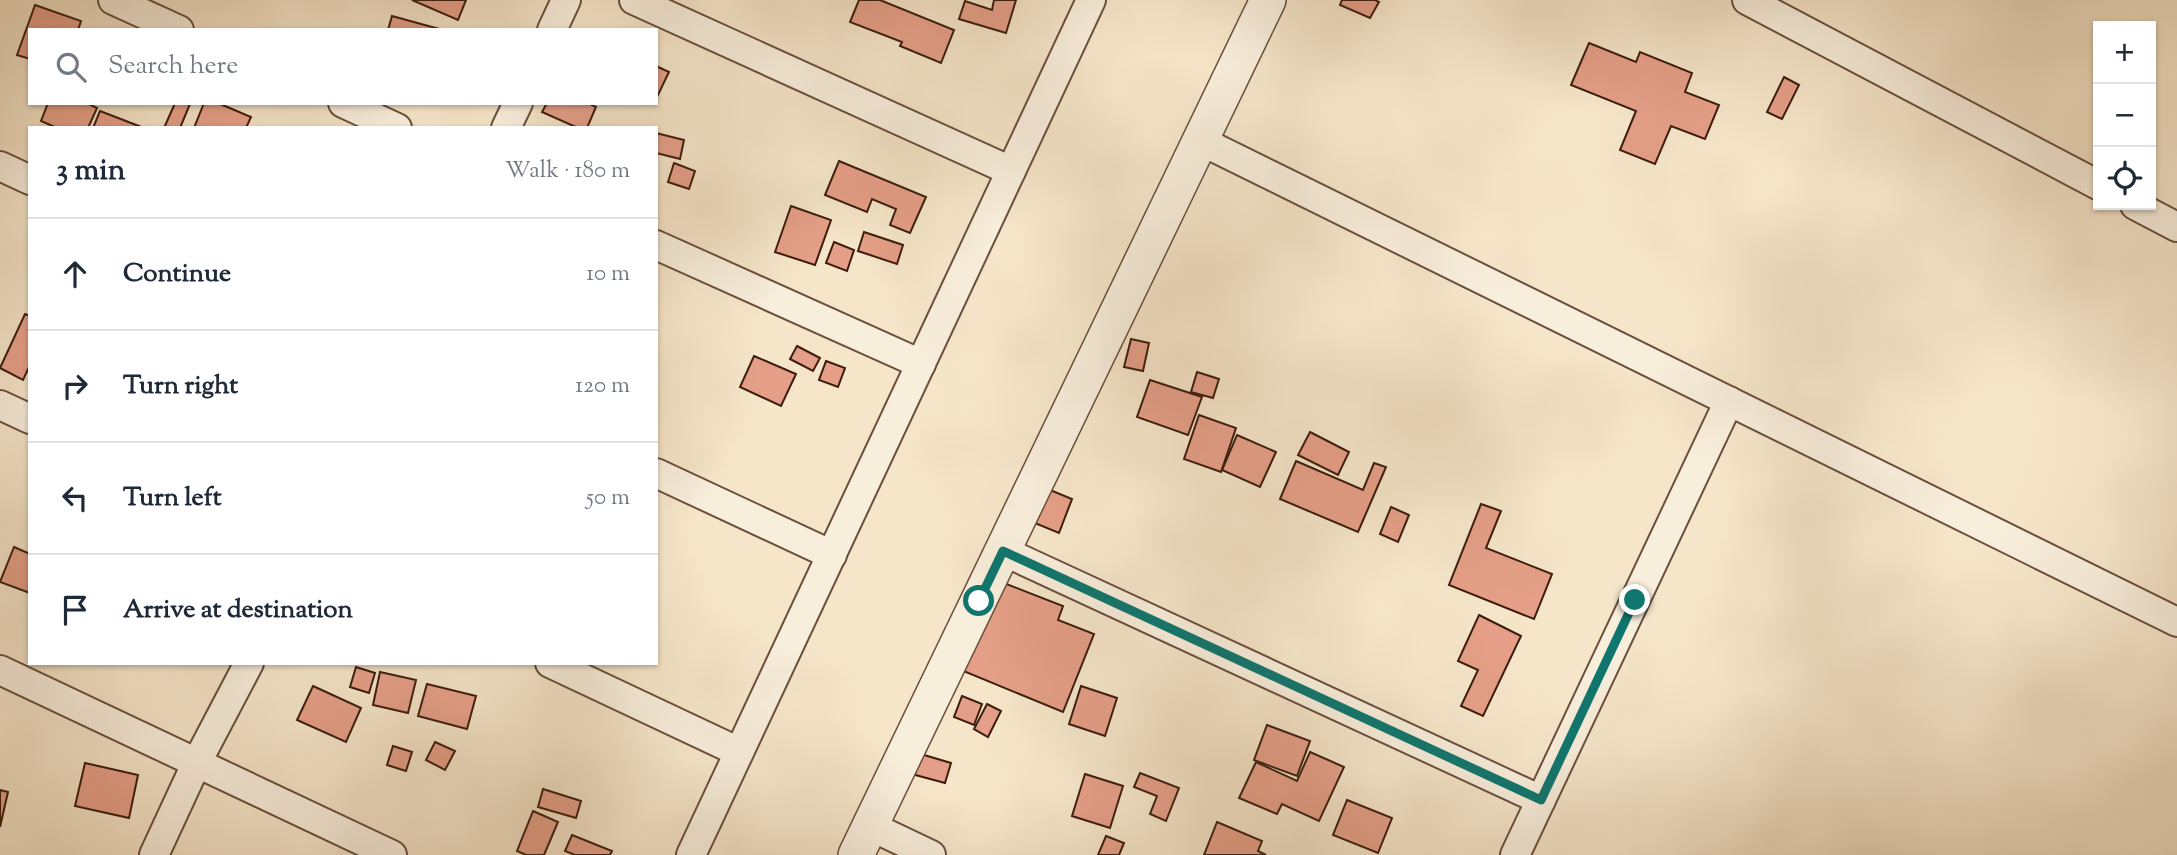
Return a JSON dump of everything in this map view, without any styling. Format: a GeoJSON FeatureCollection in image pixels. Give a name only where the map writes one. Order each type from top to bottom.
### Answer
{"type":"FeatureCollection","features":[{"type":"Feature","properties":{"kind":"street"},"geometry":{"type":"LineString","coordinates":[[113,0],[175,28]]}},
{"type":"Feature","properties":{"kind":"street"},"geometry":{"type":"LineString","coordinates":[[553,28],[566,0]]}},
{"type":"Feature","properties":{"kind":"street"},"geometry":{"type":"LineString","coordinates":[[634,0],[1011,171]]}},
{"type":"Feature","properties":{"kind":"street"},"geometry":{"type":"LineString","coordinates":[[691,855],[1091,0]]}},
{"type":"Feature","properties":{"kind":"street"},"geometry":{"type":"LineString","coordinates":[[931,855],[863,840],[1268,0]]}},
{"type":"Feature","properties":{"kind":"street"},"geometry":{"type":"LineString","coordinates":[[1747,0],[2093,182]]}},
{"type":"Feature","properties":{"kind":"street"},"geometry":{"type":"LineString","coordinates":[[347,105],[393,126]]}},
{"type":"Feature","properties":{"kind":"street"},"geometry":{"type":"LineString","coordinates":[[507,126],[517,105]]}},
{"type":"Feature","properties":{"kind":"street"},"geometry":{"type":"LineString","coordinates":[[1201,141],[2177,622]]}},
{"type":"Feature","properties":{"kind":"street"},"geometry":{"type":"LineString","coordinates":[[0,166],[28,179]]}},
{"type":"Feature","properties":{"kind":"street"},"geometry":{"type":"LineString","coordinates":[[2145,210],[2177,227]]}},
{"type":"Feature","properties":{"kind":"street"},"geometry":{"type":"LineString","coordinates":[[658,246],[921,364]]}},
{"type":"Feature","properties":{"kind":"street"},"geometry":{"type":"LineString","coordinates":[[1515,855],[1729,401]]}},
{"type":"Feature","properties":{"kind":"street"},"geometry":{"type":"LineString","coordinates":[[0,405],[28,418]]}},
{"type":"Feature","properties":{"kind":"street"},"geometry":{"type":"LineString","coordinates":[[658,474],[832,555]]}},
{"type":"Feature","properties":{"kind":"street"},"geometry":{"type":"LineString","coordinates":[[1003,551],[1541,800]]}},
{"type":"Feature","properties":{"kind":"street"},"geometry":{"type":"LineString","coordinates":[[154,855],[197,762],[248,665]]}},
{"type":"Feature","properties":{"kind":"street"},"geometry":{"type":"LineString","coordinates":[[554,665],[739,752]]}},
{"type":"Feature","properties":{"kind":"street"},"geometry":{"type":"LineString","coordinates":[[0,670],[392,855]]}},
{"type":"Feature","properties":{"kind":"building"},"geometry":{"type":"Polygon","coordinates":[[[412,0],[466,0],[458,20],[412,0]]]}},
{"type":"Feature","properties":{"kind":"building"},"geometry":{"type":"Polygon","coordinates":[[[859,0],[880,0],[954,30],[941,63],[900,46],[902,42],[850,22],[859,0]]]}},
{"type":"Feature","properties":{"kind":"building"},"geometry":{"type":"Polygon","coordinates":[[[994,0],[1016,0],[1006,33],[959,19],[965,1],[992,10],[994,0]]]}},
{"type":"Feature","properties":{"kind":"building"},"geometry":{"type":"Polygon","coordinates":[[[1342,0],[1379,2],[1370,18],[1340,5],[1342,0]]]}},
{"type":"Feature","properties":{"kind":"building"},"geometry":{"type":"Polygon","coordinates":[[[35,5],[81,21],[79,28],[28,28],[28,58],[17,55],[35,5]]]}},
{"type":"Feature","properties":{"kind":"building"},"geometry":{"type":"Polygon","coordinates":[[[392,16],[436,28],[389,28],[392,16]]]}},
{"type":"Feature","properties":{"kind":"building"},"geometry":{"type":"Polygon","coordinates":[[[1589,43],[1636,62],[1640,52],[1692,73],[1685,92],[1719,105],[1705,139],[1671,126],[1655,164],[1620,150],[1636,111],[1571,85],[1589,43]]]}},
{"type":"Feature","properties":{"kind":"building"},"geometry":{"type":"Polygon","coordinates":[[[658,67],[669,72],[658,95],[658,67]]]}},
{"type":"Feature","properties":{"kind":"building"},"geometry":{"type":"Polygon","coordinates":[[[1784,77],[1799,85],[1782,119],[1767,112],[1784,77]]]}},
{"type":"Feature","properties":{"kind":"building"},"geometry":{"type":"Polygon","coordinates":[[[47,105],[91,105],[97,108],[89,126],[52,126],[41,121],[47,105]]]}},
{"type":"Feature","properties":{"kind":"building"},"geometry":{"type":"Polygon","coordinates":[[[174,105],[190,105],[181,126],[165,126],[174,105]]]}},
{"type":"Feature","properties":{"kind":"building"},"geometry":{"type":"Polygon","coordinates":[[[203,105],[223,105],[251,117],[247,126],[195,126],[203,105]]]}},
{"type":"Feature","properties":{"kind":"building"},"geometry":{"type":"Polygon","coordinates":[[[546,105],[596,107],[588,126],[574,126],[542,112],[546,105]]]}},
{"type":"Feature","properties":{"kind":"building"},"geometry":{"type":"Polygon","coordinates":[[[100,111],[139,126],[94,126],[100,111]]]}},
{"type":"Feature","properties":{"kind":"building"},"geometry":{"type":"Polygon","coordinates":[[[658,134],[684,140],[680,159],[658,154],[658,134]]]}},
{"type":"Feature","properties":{"kind":"building"},"geometry":{"type":"Polygon","coordinates":[[[839,161],[926,197],[910,233],[890,225],[896,209],[872,199],[867,212],[825,195],[839,161]]]}},
{"type":"Feature","properties":{"kind":"building"},"geometry":{"type":"Polygon","coordinates":[[[674,163],[695,171],[689,189],[668,182],[674,163]]]}},
{"type":"Feature","properties":{"kind":"building"},"geometry":{"type":"Polygon","coordinates":[[[791,206],[831,220],[815,265],[775,252],[791,206]]]}},
{"type":"Feature","properties":{"kind":"building"},"geometry":{"type":"Polygon","coordinates":[[[864,232],[903,245],[897,264],[858,251],[864,232]]]}},
{"type":"Feature","properties":{"kind":"building"},"geometry":{"type":"Polygon","coordinates":[[[834,242],[854,250],[847,271],[826,263],[834,242]]]}},
{"type":"Feature","properties":{"kind":"building"},"geometry":{"type":"Polygon","coordinates":[[[25,314],[28,315],[28,369],[23,380],[0,368],[25,314]]]}},
{"type":"Feature","properties":{"kind":"building"},"geometry":{"type":"Polygon","coordinates":[[[1131,339],[1149,343],[1143,371],[1124,367],[1131,339]]]}},
{"type":"Feature","properties":{"kind":"building"},"geometry":{"type":"Polygon","coordinates":[[[797,346],[820,358],[813,371],[790,359],[797,346]]]}},
{"type":"Feature","properties":{"kind":"building"},"geometry":{"type":"Polygon","coordinates":[[[754,356],[796,374],[781,406],[740,387],[754,356]]]}},
{"type":"Feature","properties":{"kind":"building"},"geometry":{"type":"Polygon","coordinates":[[[826,361],[845,368],[838,387],[819,380],[826,361]]]}},
{"type":"Feature","properties":{"kind":"building"},"geometry":{"type":"Polygon","coordinates":[[[1197,372],[1219,379],[1213,398],[1191,392],[1197,372]]]}},
{"type":"Feature","properties":{"kind":"building"},"geometry":{"type":"Polygon","coordinates":[[[1150,380],[1202,397],[1188,435],[1137,417],[1150,380]]]}},
{"type":"Feature","properties":{"kind":"building"},"geometry":{"type":"Polygon","coordinates":[[[1199,415],[1236,428],[1221,472],[1184,459],[1199,415]]]}},
{"type":"Feature","properties":{"kind":"building"},"geometry":{"type":"Polygon","coordinates":[[[1310,432],[1349,452],[1338,475],[1298,455],[1310,432]]]}},
{"type":"Feature","properties":{"kind":"building"},"geometry":{"type":"Polygon","coordinates":[[[1237,435],[1276,452],[1260,487],[1222,470],[1237,435]]]}},
{"type":"Feature","properties":{"kind":"building"},"geometry":{"type":"Polygon","coordinates":[[[1296,461],[1363,490],[1374,463],[1386,467],[1358,532],[1280,499],[1296,461]]]}},
{"type":"Feature","properties":{"kind":"building"},"geometry":{"type":"Polygon","coordinates":[[[1038,485],[1072,499],[1059,533],[1025,519],[1038,485]]]}},
{"type":"Feature","properties":{"kind":"building"},"geometry":{"type":"Polygon","coordinates":[[[1481,504],[1501,511],[1486,548],[1552,574],[1534,619],[1449,585],[1481,504]]]}},
{"type":"Feature","properties":{"kind":"building"},"geometry":{"type":"Polygon","coordinates":[[[1391,507],[1409,515],[1398,542],[1380,534],[1391,507]]]}},
{"type":"Feature","properties":{"kind":"building"},"geometry":{"type":"Polygon","coordinates":[[[14,547],[28,553],[28,592],[0,582],[14,547]]]}},
{"type":"Feature","properties":{"kind":"building"},"geometry":{"type":"Polygon","coordinates":[[[996,580],[1063,606],[1058,620],[1094,634],[1063,712],[961,670],[996,580]]]}},
{"type":"Feature","properties":{"kind":"building"},"geometry":{"type":"Polygon","coordinates":[[[1479,615],[1521,636],[1483,716],[1461,706],[1478,670],[1458,661],[1479,615]]]}},
{"type":"Feature","properties":{"kind":"building"},"geometry":{"type":"Polygon","coordinates":[[[356,667],[375,673],[369,693],[350,687],[356,667]]]}},
{"type":"Feature","properties":{"kind":"building"},"geometry":{"type":"Polygon","coordinates":[[[380,672],[416,680],[408,713],[373,705],[380,672]]]}},
{"type":"Feature","properties":{"kind":"building"},"geometry":{"type":"Polygon","coordinates":[[[427,684],[476,696],[467,729],[418,716],[427,684]]]}},
{"type":"Feature","properties":{"kind":"building"},"geometry":{"type":"Polygon","coordinates":[[[313,686],[361,708],[346,742],[297,720],[313,686]]]}},
{"type":"Feature","properties":{"kind":"building"},"geometry":{"type":"Polygon","coordinates":[[[1081,686],[1117,698],[1105,736],[1069,724],[1081,686]]]}},
{"type":"Feature","properties":{"kind":"building"},"geometry":{"type":"Polygon","coordinates":[[[962,696],[982,704],[974,725],[954,717],[962,696]]]}},
{"type":"Feature","properties":{"kind":"building"},"geometry":{"type":"Polygon","coordinates":[[[987,704],[1001,711],[988,737],[974,729],[987,704]]]}},
{"type":"Feature","properties":{"kind":"building"},"geometry":{"type":"Polygon","coordinates":[[[1267,725],[1310,741],[1297,776],[1254,760],[1267,725]]]}},
{"type":"Feature","properties":{"kind":"building"},"geometry":{"type":"Polygon","coordinates":[[[435,742],[455,751],[445,770],[426,760],[435,742]]]}},
{"type":"Feature","properties":{"kind":"building"},"geometry":{"type":"Polygon","coordinates":[[[393,746],[412,752],[406,771],[387,765],[393,746]]]}},
{"type":"Feature","properties":{"kind":"building"},"geometry":{"type":"Polygon","coordinates":[[[914,752],[951,763],[945,783],[908,773],[914,752]]]}},
{"type":"Feature","properties":{"kind":"building"},"geometry":{"type":"Polygon","coordinates":[[[1310,752],[1344,767],[1319,821],[1282,804],[1277,814],[1239,798],[1256,762],[1297,781],[1310,752]]]}},
{"type":"Feature","properties":{"kind":"building"},"geometry":{"type":"Polygon","coordinates":[[[85,763],[138,775],[129,818],[75,806],[85,763]]]}},
{"type":"Feature","properties":{"kind":"building"},"geometry":{"type":"Polygon","coordinates":[[[1140,773],[1179,788],[1166,821],[1150,814],[1157,796],[1134,787],[1140,773]]]}},
{"type":"Feature","properties":{"kind":"building"},"geometry":{"type":"Polygon","coordinates":[[[1085,774],[1123,786],[1110,828],[1072,816],[1085,774]]]}},
{"type":"Feature","properties":{"kind":"building"},"geometry":{"type":"Polygon","coordinates":[[[543,789],[581,801],[576,818],[538,807],[543,789]]]}},
{"type":"Feature","properties":{"kind":"building"},"geometry":{"type":"Polygon","coordinates":[[[0,790],[8,792],[0,827],[0,790]]]}},
{"type":"Feature","properties":{"kind":"building"},"geometry":{"type":"Polygon","coordinates":[[[1347,800],[1392,818],[1378,853],[1333,835],[1347,800]]]}},
{"type":"Feature","properties":{"kind":"building"},"geometry":{"type":"Polygon","coordinates":[[[533,811],[558,822],[544,855],[526,855],[517,851],[533,811]]]}},
{"type":"Feature","properties":{"kind":"building"},"geometry":{"type":"Polygon","coordinates":[[[1217,822],[1262,841],[1258,851],[1266,855],[1204,855],[1217,822]]]}},
{"type":"Feature","properties":{"kind":"building"},"geometry":{"type":"Polygon","coordinates":[[[572,835],[612,851],[610,855],[575,855],[565,851],[572,835]]]}},
{"type":"Feature","properties":{"kind":"building"},"geometry":{"type":"Polygon","coordinates":[[[1106,836],[1124,843],[1119,855],[1098,855],[1106,836]]]}},
{"type":"Feature","properties":{"kind":"route"},"geometry":{"type":"LineString","coordinates":[[979,601],[1003,551],[1541,800],[1635,600]]}}]}
